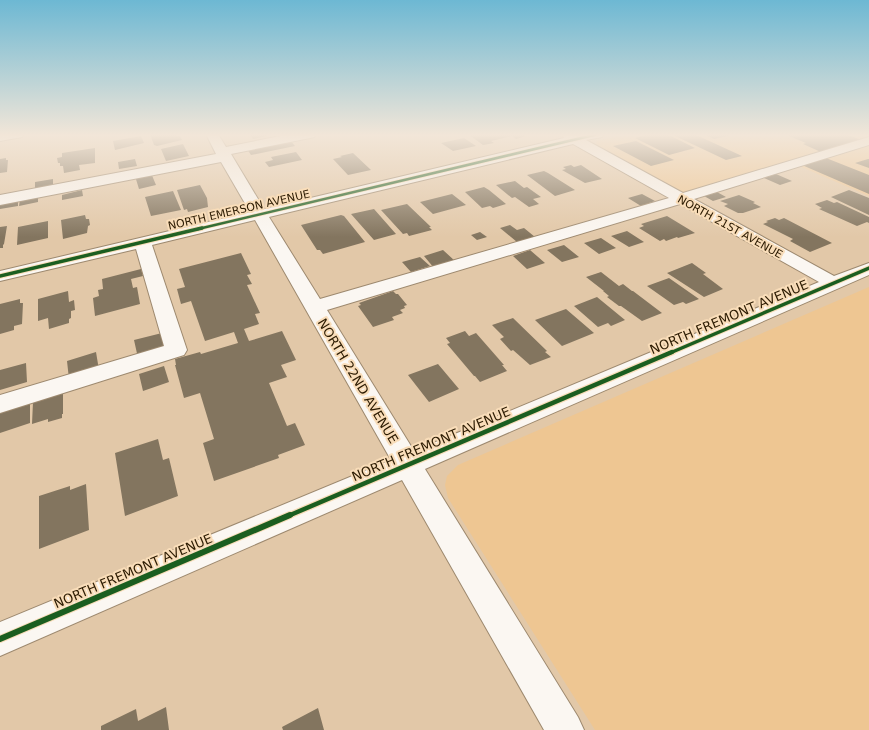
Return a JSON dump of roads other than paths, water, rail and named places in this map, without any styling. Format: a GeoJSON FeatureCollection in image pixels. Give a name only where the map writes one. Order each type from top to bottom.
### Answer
{"type":"FeatureCollection","features":[{"type":"Feature","properties":{"kind":"street"},"geometry":{"type":"LineString","coordinates":[[0,200],[132,168]]}},
{"type":"Feature","properties":{"kind":"street","name":"NORTH 22ND AVENUE"},"geometry":{"type":"LineString","coordinates":[[231,168],[565,730]]}},
{"type":"Feature","properties":{"kind":"street","name":"NORTH EMERSON AVENUE"},"geometry":{"type":"LineString","coordinates":[[0,276],[259,215],[447,168]]}},
{"type":"Feature","properties":{"kind":"street","name":"NORTH 21ST AVENUE"},"geometry":{"type":"LineString","coordinates":[[626,168],[833,283]]}},
{"type":"Feature","properties":{"kind":"street"},"geometry":{"type":"LineString","coordinates":[[314,307],[790,168]]}},
{"type":"Feature","properties":{"kind":"street"},"geometry":{"type":"LineString","coordinates":[[0,404],[176,350],[142,242]]}},
{"type":"Feature","properties":{"kind":"street","name":"NORTH FREMONT AVENUE"},"geometry":{"type":"LineString","coordinates":[[0,639],[869,268]]}}]}
